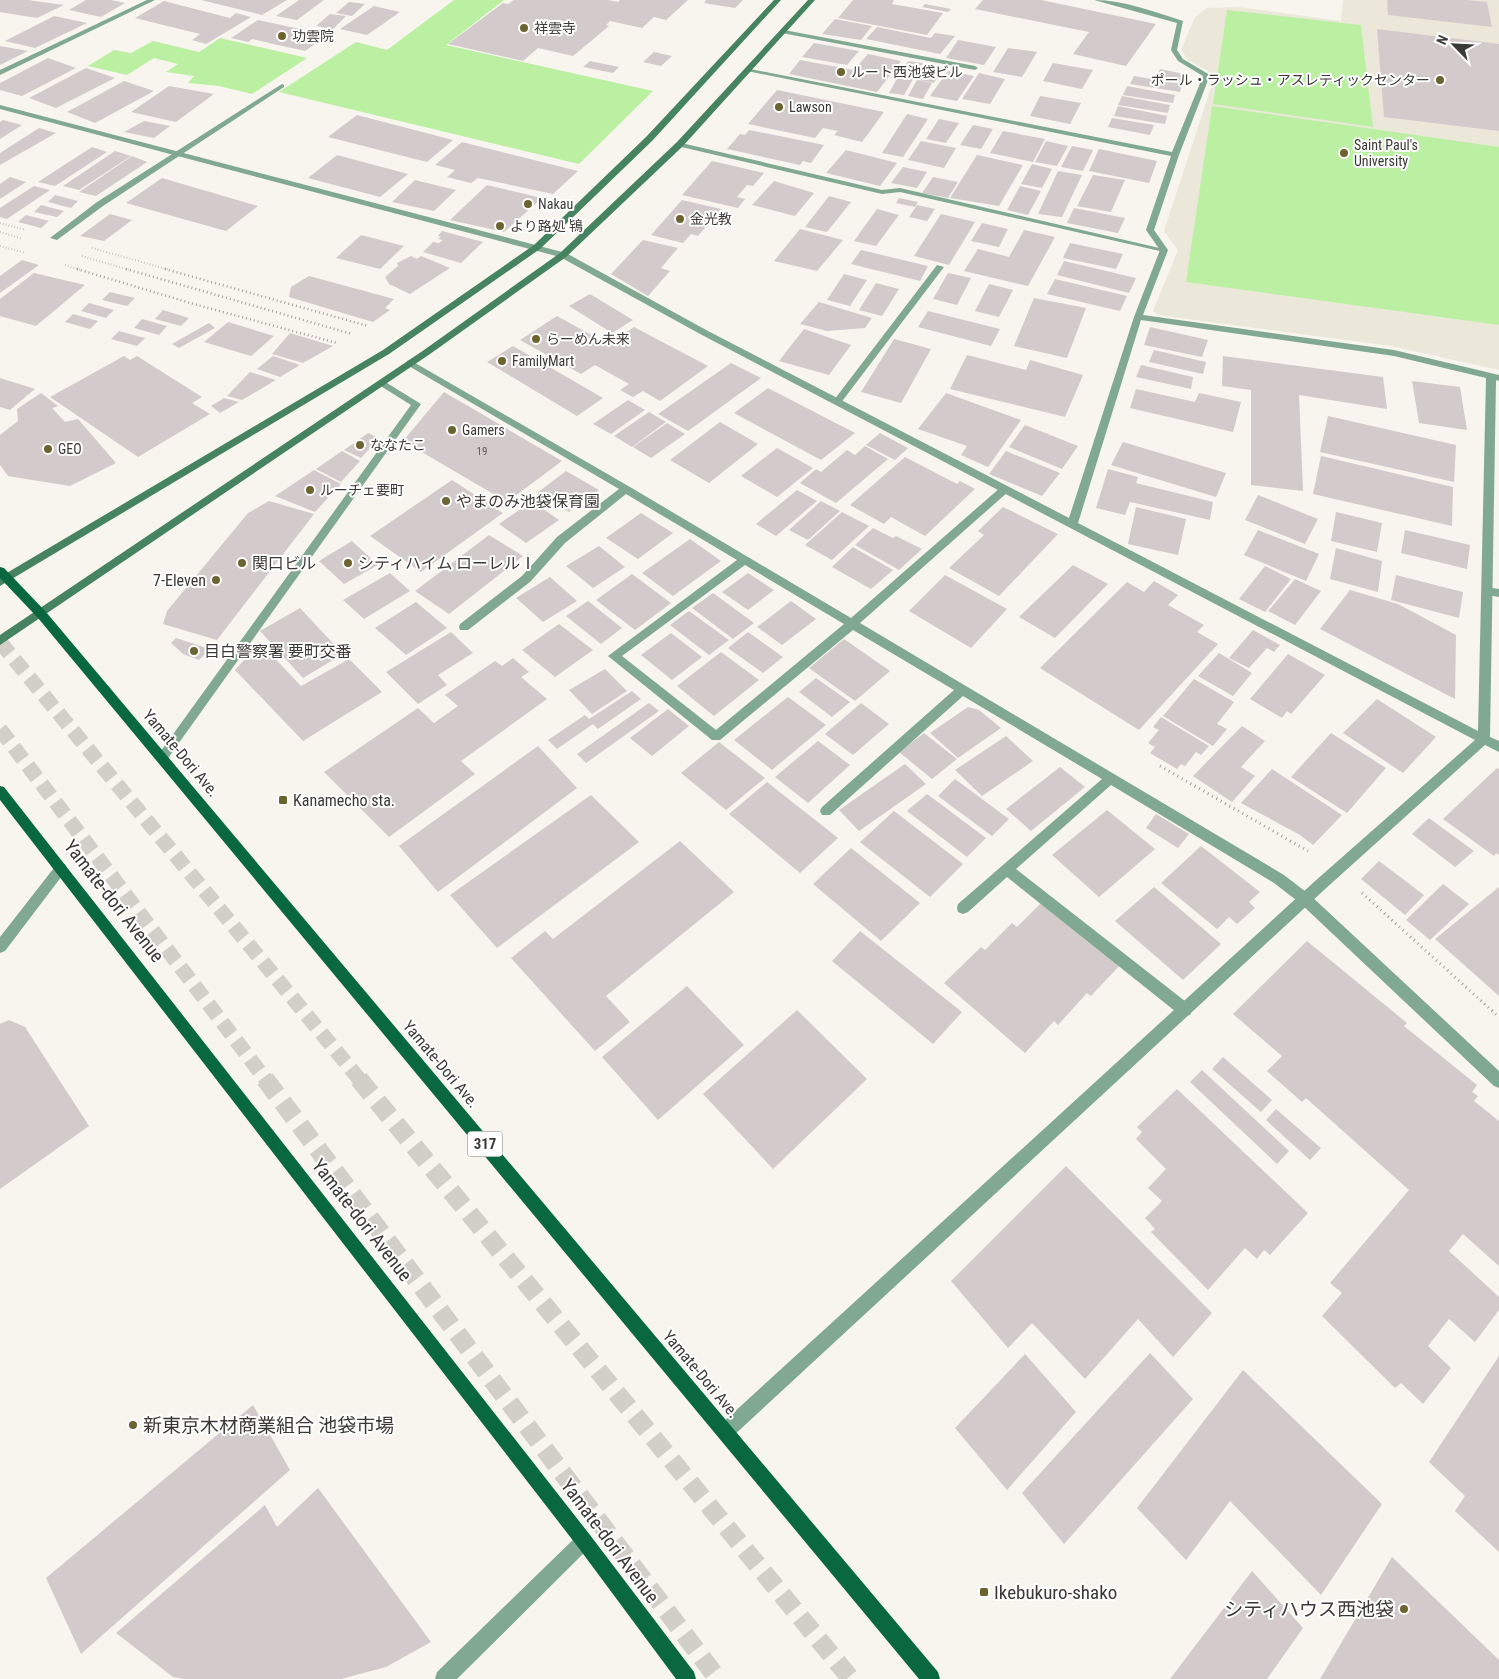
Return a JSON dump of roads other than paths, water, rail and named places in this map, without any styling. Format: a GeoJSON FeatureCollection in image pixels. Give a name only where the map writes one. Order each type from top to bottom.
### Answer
{"type":"FeatureCollection","features":[{"type":"Feature","properties":{"kind":"main road","name":"Yamate-Dori Ave."},"geometry":{"type":"LineString","coordinates":[[2,577],[42,615],[726,1432]]}},
{"type":"Feature","properties":{"kind":"main road","name":"Yamate-dori Avenue"},"geometry":{"type":"LineString","coordinates":[[0,791],[584,1541],[687,1679]]}},
{"type":"Feature","properties":{"kind":"main road","name":"317"},"geometry":{"type":"LineString","coordinates":[[726,1432],[931,1679]]}},
{"type":"Feature","properties":{"kind":"street"},"geometry":{"type":"LineString","coordinates":[[0,73],[152,0]]}},
{"type":"Feature","properties":{"kind":"street"},"geometry":{"type":"LineString","coordinates":[[2,577],[386,352],[537,247],[649,139],[778,0]]}},
{"type":"Feature","properties":{"kind":"street"},"geometry":{"type":"LineString","coordinates":[[0,641],[42,615],[382,383],[563,255],[680,144],[750,71],[812,0]]}},
{"type":"Feature","properties":{"kind":"street"},"geometry":{"type":"LineString","coordinates":[[1097,0],[1143,10],[1181,22],[1174,50],[1180,60],[1207,75],[1175,155],[1150,230],[1164,250]]}},
{"type":"Feature","properties":{"kind":"street"},"geometry":{"type":"LineString","coordinates":[[784,32],[974,68]]}},
{"type":"Feature","properties":{"kind":"street"},"geometry":{"type":"LineString","coordinates":[[750,71],[1175,155]]}},
{"type":"Feature","properties":{"kind":"street"},"geometry":{"type":"LineString","coordinates":[[54,238],[100,204],[282,86]]}},
{"type":"Feature","properties":{"kind":"street"},"geometry":{"type":"LineString","coordinates":[[0,107],[563,255],[837,402],[1499,747]]}},
{"type":"Feature","properties":{"kind":"street"},"geometry":{"type":"LineString","coordinates":[[680,144],[882,192],[900,190],[1164,250]]}},
{"type":"Feature","properties":{"kind":"street"},"geometry":{"type":"LineString","coordinates":[[1072,524],[1138,317],[1164,250]]}},
{"type":"Feature","properties":{"kind":"street"},"geometry":{"type":"LineString","coordinates":[[837,402],[940,267]]}},
{"type":"Feature","properties":{"kind":"street"},"geometry":{"type":"LineString","coordinates":[[726,1432],[1305,899],[1484,739],[1487,591],[1495,378],[1394,353],[1138,317]]}},
{"type":"Feature","properties":{"kind":"street"},"geometry":{"type":"LineString","coordinates":[[410,363],[1279,879],[1305,899],[1499,1081]]}},
{"type":"Feature","properties":{"kind":"street"},"geometry":{"type":"LineString","coordinates":[[162,758],[416,404],[382,383]]}},
{"type":"Feature","properties":{"kind":"street"},"geometry":{"type":"LineString","coordinates":[[743,561],[614,656],[716,737],[851,625],[1005,489]]}},
{"type":"Feature","properties":{"kind":"street"},"geometry":{"type":"LineString","coordinates":[[464,627],[526,579],[561,540],[626,490]]}},
{"type":"Feature","properties":{"kind":"street"},"geometry":{"type":"LineString","coordinates":[[1487,591],[1499,593]]}},
{"type":"Feature","properties":{"kind":"street"},"geometry":{"type":"LineString","coordinates":[[826,811],[962,690]]}},
{"type":"Feature","properties":{"kind":"street"},"geometry":{"type":"LineString","coordinates":[[963,908],[1110,779]]}},
{"type":"Feature","properties":{"kind":"street"},"geometry":{"type":"LineString","coordinates":[[0,947],[61,868]]}},
{"type":"Feature","properties":{"kind":"street"},"geometry":{"type":"LineString","coordinates":[[1007,870],[1185,1010]]}},
{"type":"Feature","properties":{"kind":"street"},"geometry":{"type":"LineString","coordinates":[[444,1679],[584,1541]]}},
{"type":"Feature","properties":{"kind":"tunnel"},"geometry":{"type":"LineString","coordinates":[[0,642],[360,1080]]}},
{"type":"Feature","properties":{"kind":"tunnel"},"geometry":{"type":"LineString","coordinates":[[0,729],[266,1080]]}},
{"type":"Feature","properties":{"kind":"tunnel"},"geometry":{"type":"LineString","coordinates":[[265,1079],[718,1679]]}},
{"type":"Feature","properties":{"kind":"tunnel"},"geometry":{"type":"LineString","coordinates":[[359,1079],[851,1679]]}},
{"type":"Feature","properties":{"kind":"place","name":"祥雲寺"},"geometry":{"type":"Point","coordinates":[524,28]}},
{"type":"Feature","properties":{"kind":"place","name":"功雲院"},"geometry":{"type":"Point","coordinates":[282,36]}},
{"type":"Feature","properties":{"kind":"place","name":"ルート西池袋ビル"},"geometry":{"type":"Point","coordinates":[841,72]}},
{"type":"Feature","properties":{"kind":"place","name":"ポール・ラッシュ・アスレティックセンター"},"geometry":{"type":"Point","coordinates":[1440,80]}},
{"type":"Feature","properties":{"kind":"place","name":"Lawson"},"geometry":{"type":"Point","coordinates":[779,107]}},
{"type":"Feature","properties":{"kind":"place","name":"Saint Paul's University"},"geometry":{"type":"Point","coordinates":[1344,153]}},
{"type":"Feature","properties":{"kind":"place","name":"Nakau"},"geometry":{"type":"Point","coordinates":[528,204]}},
{"type":"Feature","properties":{"kind":"place","name":"金光教"},"geometry":{"type":"Point","coordinates":[680,219]}},
{"type":"Feature","properties":{"kind":"place","name":"より路処 鴇"},"geometry":{"type":"Point","coordinates":[500,226]}},
{"type":"Feature","properties":{"kind":"place","name":"らーめん未来"},"geometry":{"type":"Point","coordinates":[536,339]}},
{"type":"Feature","properties":{"kind":"place","name":"FamilyMart"},"geometry":{"type":"Point","coordinates":[502,361]}},
{"type":"Feature","properties":{"kind":"place","name":"Gamers"},"geometry":{"type":"Point","coordinates":[452,430]}},
{"type":"Feature","properties":{"kind":"place","name":"ななたこ"},"geometry":{"type":"Point","coordinates":[360,445]}},
{"type":"Feature","properties":{"kind":"place","name":"GEO"},"geometry":{"type":"Point","coordinates":[48,449]}},
{"type":"Feature","properties":{"kind":"place","name":"ルーチェ要町"},"geometry":{"type":"Point","coordinates":[310,490]}},
{"type":"Feature","properties":{"kind":"place","name":"やまのみ池袋保育園"},"geometry":{"type":"Point","coordinates":[446,501]}},
{"type":"Feature","properties":{"kind":"place","name":"関口ビル"},"geometry":{"type":"Point","coordinates":[242,563]}},
{"type":"Feature","properties":{"kind":"place","name":"シティハイム ローレルⅠ"},"geometry":{"type":"Point","coordinates":[348,563]}},
{"type":"Feature","properties":{"kind":"place","name":"7-Eleven"},"geometry":{"type":"Point","coordinates":[216,580]}},
{"type":"Feature","properties":{"kind":"place","name":"目白警察署 要町交番"},"geometry":{"type":"Point","coordinates":[194,651]}},
{"type":"Feature","properties":{"kind":"place","name":"Kanamecho sta."},"geometry":{"type":"Point","coordinates":[283,800]}},
{"type":"Feature","properties":{"kind":"place","name":"新東京木材商業組合 池袋市場"},"geometry":{"type":"Point","coordinates":[133,1425]}},
{"type":"Feature","properties":{"kind":"place","name":"Ikebukuro-shako"},"geometry":{"type":"Point","coordinates":[984,1592]}},
{"type":"Feature","properties":{"kind":"place","name":"シティハウス西池袋"},"geometry":{"type":"Point","coordinates":[1404,1609]}}]}
